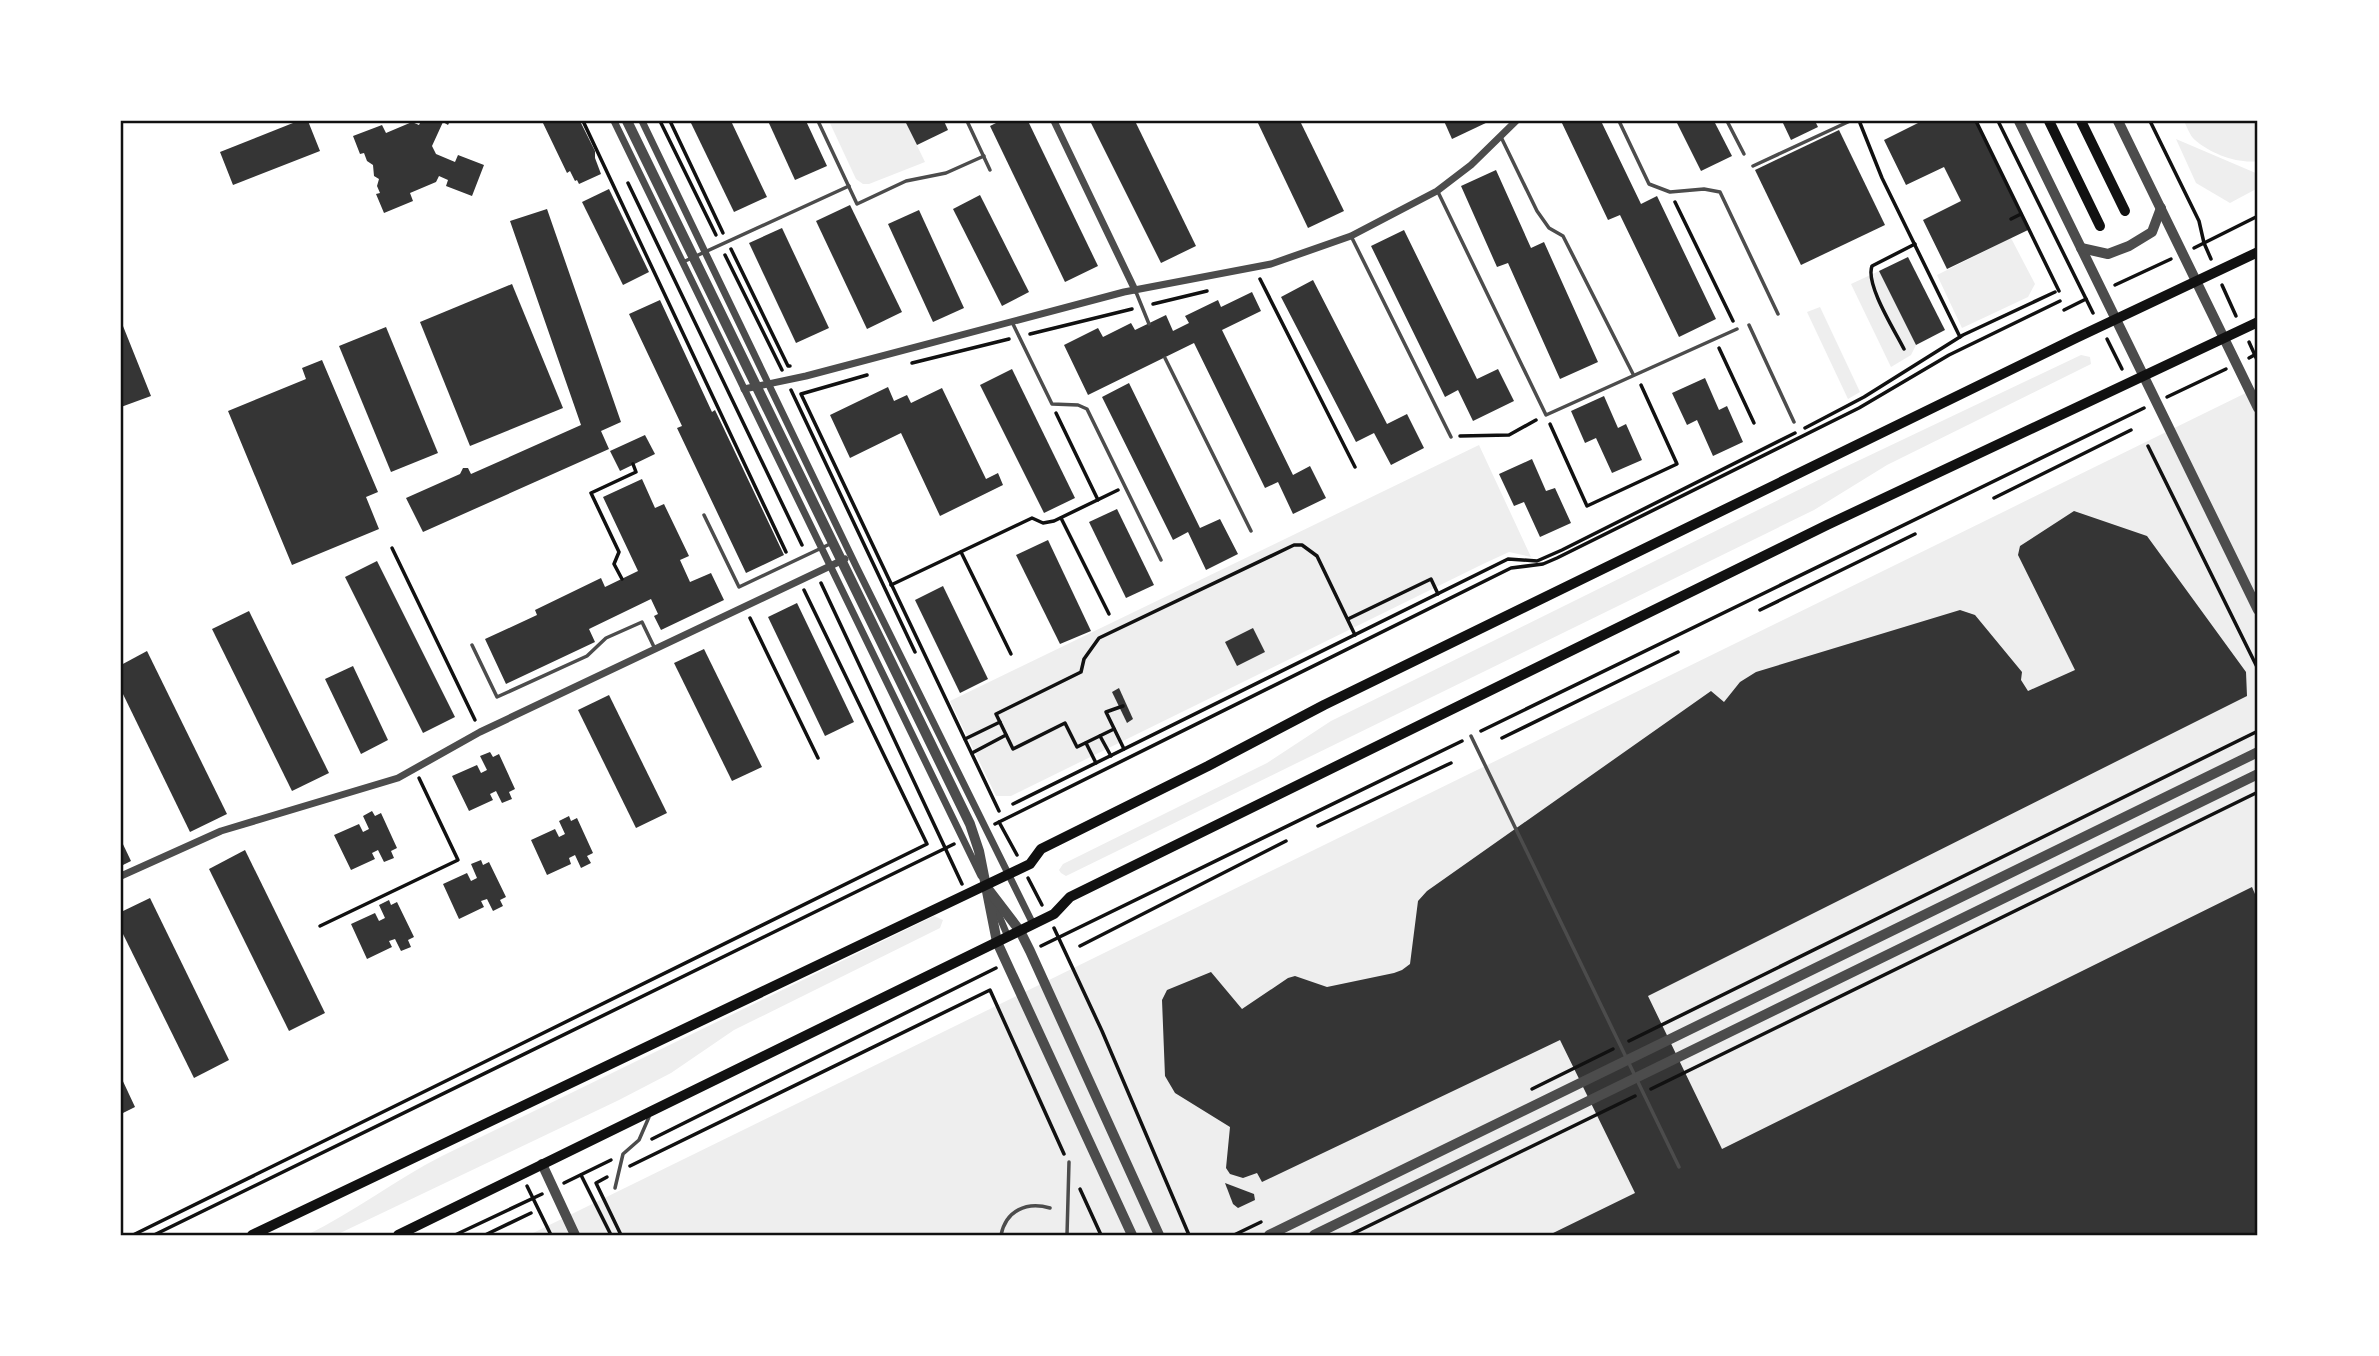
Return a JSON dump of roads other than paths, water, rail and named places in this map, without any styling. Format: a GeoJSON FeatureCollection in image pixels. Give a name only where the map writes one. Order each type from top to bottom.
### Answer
{"type":"FeatureCollection","features":[{"type":"Feature","properties":{"kind":"main road"},"geometry":{"type":"LineString","coordinates":[[2049,121],[2100,226]]}},
{"type":"Feature","properties":{"kind":"main road"},"geometry":{"type":"LineString","coordinates":[[2081,121],[2125,211]]}},
{"type":"Feature","properties":{"kind":"main road"},"geometry":{"type":"LineString","coordinates":[[253,1235],[986,886],[1030,864],[1041,849],[1324,705],[1796,473],[2258,252]]}},
{"type":"Feature","properties":{"kind":"main road"},"geometry":{"type":"LineString","coordinates":[[397,1235],[1002,940],[1054,914],[1070,897],[1826,525],[2258,322]]}},
{"type":"Feature","properties":{"kind":"street"},"geometry":{"type":"LineString","coordinates":[[614,121],[755,386],[970,824],[1007,963],[1132,1235]]}},
{"type":"Feature","properties":{"kind":"street"},"geometry":{"type":"LineString","coordinates":[[627,121],[744,389],[986,886],[1020,931],[1030,951],[1159,1235]]}},
{"type":"Feature","properties":{"kind":"street"},"geometry":{"type":"LineString","coordinates":[[642,121],[1033,924]]}},
{"type":"Feature","properties":{"kind":"street"},"geometry":{"type":"LineString","coordinates":[[1054,121],[1135,290]]}},
{"type":"Feature","properties":{"kind":"street"},"geometry":{"type":"LineString","coordinates":[[744,389],[806,376],[1135,290],[1272,264],[1351,236],[1437,191],[1471,165],[1516,121]]}},
{"type":"Feature","properties":{"kind":"street"},"geometry":{"type":"LineString","coordinates":[[2019,121],[2258,610]]}},
{"type":"Feature","properties":{"kind":"street"},"geometry":{"type":"LineString","coordinates":[[2118,121],[2224,339],[2241,361],[2258,408]]}},
{"type":"Feature","properties":{"kind":"street"},"geometry":{"type":"LineString","coordinates":[[2081,248],[2108,254],[2129,246],[2152,232],[2161,208]]}},
{"type":"Feature","properties":{"kind":"street"},"geometry":{"type":"LineString","coordinates":[[121,876],[221,831],[398,778],[480,732],[852,556]]}},
{"type":"Feature","properties":{"kind":"street"},"geometry":{"type":"LineString","coordinates":[[1269,1235],[2258,752]]}},
{"type":"Feature","properties":{"kind":"street"},"geometry":{"type":"LineString","coordinates":[[1314,1235],[2258,774]]}},
{"type":"Feature","properties":{"kind":"street"},"geometry":{"type":"LineString","coordinates":[[542,1164],[548,1191],[575,1235]]}},
{"type":"Feature","properties":{"kind":"lane"},"geometry":{"type":"LineString","coordinates":[[818,121],[857,204],[906,181],[946,173],[984,156]]}},
{"type":"Feature","properties":{"kind":"lane"},"geometry":{"type":"LineString","coordinates":[[967,121],[990,170]]}},
{"type":"Feature","properties":{"kind":"lane"},"geometry":{"type":"LineString","coordinates":[[1619,121],[1649,184],[1670,192],[1704,189],[1720,192],[1779,313]]}},
{"type":"Feature","properties":{"kind":"lane"},"geometry":{"type":"LineString","coordinates":[[1727,121],[1744,154]]}},
{"type":"Feature","properties":{"kind":"lane"},"geometry":{"type":"LineString","coordinates":[[1753,166],[1850,121]]}},
{"type":"Feature","properties":{"kind":"lane"},"geometry":{"type":"LineString","coordinates":[[1501,137],[1537,211],[1549,228],[1563,236],[1634,374]]}},
{"type":"Feature","properties":{"kind":"lane"},"geometry":{"type":"LineString","coordinates":[[688,260],[849,186]]}},
{"type":"Feature","properties":{"kind":"lane"},"geometry":{"type":"LineString","coordinates":[[1437,191],[1546,415],[1737,330]]}},
{"type":"Feature","properties":{"kind":"lane"},"geometry":{"type":"LineString","coordinates":[[1351,236],[1451,437]]}},
{"type":"Feature","properties":{"kind":"lane"},"geometry":{"type":"LineString","coordinates":[[1135,290],[1149,324]]}},
{"type":"Feature","properties":{"kind":"lane"},"geometry":{"type":"LineString","coordinates":[[1012,322],[1052,404],[1078,405],[1087,409],[1161,560]]}},
{"type":"Feature","properties":{"kind":"lane"},"geometry":{"type":"LineString","coordinates":[[1749,325],[1794,422]]}},
{"type":"Feature","properties":{"kind":"lane"},"geometry":{"type":"LineString","coordinates":[[1165,358],[1251,531]]}},
{"type":"Feature","properties":{"kind":"lane"},"geometry":{"type":"LineString","coordinates":[[704,515],[739,587],[832,543]]}},
{"type":"Feature","properties":{"kind":"lane"},"geometry":{"type":"LineString","coordinates":[[472,645],[497,697],[587,656],[606,638],[642,622],[655,649]]}},
{"type":"Feature","properties":{"kind":"lane"},"geometry":{"type":"LineString","coordinates":[[1471,736],[1679,1167]]}},
{"type":"Feature","properties":{"kind":"lane"},"geometry":{"type":"LineString","coordinates":[[615,1188],[623,1154],[639,1140],[652,1110]]}},
{"type":"Feature","properties":{"kind":"lane"},"geometry":{"type":"LineString","coordinates":[[1067,1235],[1068,1162]]}},
{"type":"Feature","properties":{"kind":"lane"},"geometry":{"type":"LineString","coordinates":[[1001,1235],[1003,1224],[1023,1206],[1037,1204],[1049,1208]]}}]}
